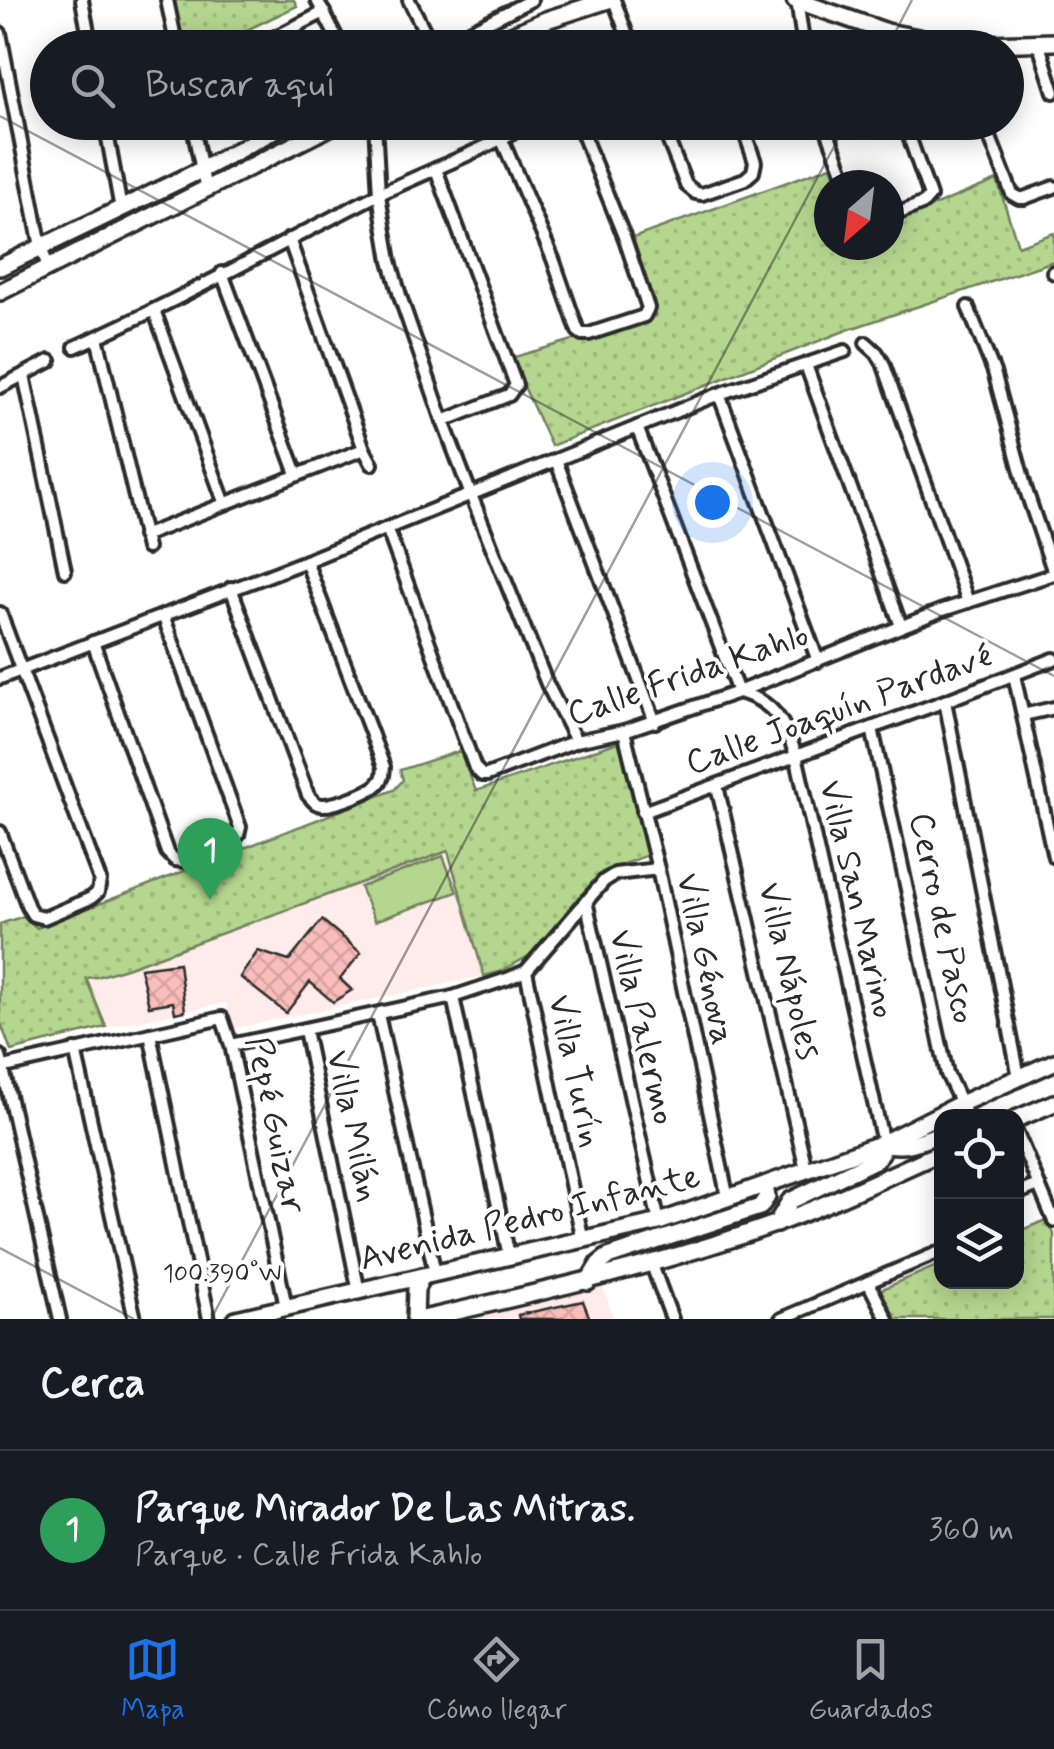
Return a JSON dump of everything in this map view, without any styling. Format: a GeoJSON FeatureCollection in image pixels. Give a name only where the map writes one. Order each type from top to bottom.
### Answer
{"type":"FeatureCollection","features":[{"type":"Feature","properties":{"kind":"main road"},"geometry":{"type":"LineString","coordinates":[[523,30],[611,0]]}},
{"type":"Feature","properties":{"kind":"main road"},"geometry":{"type":"LineString","coordinates":[[796,0],[863,30]]}},
{"type":"Feature","properties":{"kind":"main road"},"geometry":{"type":"LineString","coordinates":[[0,267],[257,140]]}},
{"type":"Feature","properties":{"kind":"main road"},"geometry":{"type":"LineString","coordinates":[[0,292],[305,140]]}},
{"type":"Feature","properties":{"kind":"main road","name":"Avenida Pedro Infante"},"geometry":{"type":"LineString","coordinates":[[966,1109],[1019,1077],[1054,1062]]}},
{"type":"Feature","properties":{"kind":"main road"},"geometry":{"type":"LineString","coordinates":[[1024,1116],[1054,1103]]}},
{"type":"Feature","properties":{"kind":"main road","name":"Avenida Pedro Infante"},"geometry":{"type":"LineString","coordinates":[[236,1319],[659,1222],[934,1122]]}},
{"type":"Feature","properties":{"kind":"main road"},"geometry":{"type":"LineString","coordinates":[[776,1224],[790,1200],[875,1160],[883,1143],[898,1147],[934,1137]]}},
{"type":"Feature","properties":{"kind":"main road","name":"Avenida Pedro Infante"},"geometry":{"type":"LineString","coordinates":[[418,1319],[652,1265],[776,1224],[934,1155]]}},
{"type":"Feature","properties":{"kind":"main road"},"geometry":{"type":"LineString","coordinates":[[588,1282],[608,1257],[760,1206],[766,1197],[765,1186]]}},
{"type":"Feature","properties":{"kind":"main road"},"geometry":{"type":"LineString","coordinates":[[418,1319],[416,1289],[429,1274]]}},
{"type":"Feature","properties":{"kind":"main road"},"geometry":{"type":"LineString","coordinates":[[393,1282],[418,1319]]}},
{"type":"Feature","properties":{"kind":"street"},"geometry":{"type":"LineString","coordinates":[[82,0],[88,30]]}},
{"type":"Feature","properties":{"kind":"street"},"geometry":{"type":"LineString","coordinates":[[168,0],[174,30]]}},
{"type":"Feature","properties":{"kind":"street"},"geometry":{"type":"LineString","coordinates":[[317,0],[333,30]]}},
{"type":"Feature","properties":{"kind":"street"},"geometry":{"type":"LineString","coordinates":[[409,0],[425,30]]}},
{"type":"Feature","properties":{"kind":"street"},"geometry":{"type":"LineString","coordinates":[[494,0],[501,14]]}},
{"type":"Feature","properties":{"kind":"street"},"geometry":{"type":"LineString","coordinates":[[469,30],[531,0]]}},
{"type":"Feature","properties":{"kind":"street"},"geometry":{"type":"LineString","coordinates":[[611,0],[624,30]]}},
{"type":"Feature","properties":{"kind":"street"},"geometry":{"type":"LineString","coordinates":[[796,0],[801,30]]}},
{"type":"Feature","properties":{"kind":"street"},"geometry":{"type":"LineString","coordinates":[[289,30],[324,12]]}},
{"type":"Feature","properties":{"kind":"street"},"geometry":{"type":"LineString","coordinates":[[0,34],[48,267]]}},
{"type":"Feature","properties":{"kind":"street"},"geometry":{"type":"LineString","coordinates":[[1046,42],[1054,92]]}},
{"type":"Feature","properties":{"kind":"street"},"geometry":{"type":"LineString","coordinates":[[108,140],[120,209]]}},
{"type":"Feature","properties":{"kind":"street"},"geometry":{"type":"LineString","coordinates":[[195,140],[206,190]]}},
{"type":"Feature","properties":{"kind":"street"},"geometry":{"type":"LineString","coordinates":[[376,140],[378,194],[390,261],[443,421],[547,684],[576,742]]}},
{"type":"Feature","properties":{"kind":"street"},"geometry":{"type":"LineString","coordinates":[[75,348],[378,194],[502,140],[553,259],[578,331],[584,335],[644,316],[647,303],[585,140]]}},
{"type":"Feature","properties":{"kind":"street"},"geometry":{"type":"LineString","coordinates":[[668,140],[686,186],[696,193],[745,179],[753,172],[755,162],[747,140]]}},
{"type":"Feature","properties":{"kind":"street"},"geometry":{"type":"LineString","coordinates":[[831,140],[842,170]]}},
{"type":"Feature","properties":{"kind":"street"},"geometry":{"type":"LineString","coordinates":[[904,211],[924,203],[930,196],[910,140]]}},
{"type":"Feature","properties":{"kind":"street"},"geometry":{"type":"LineString","coordinates":[[991,140],[1012,194],[1024,198],[1054,187]]}},
{"type":"Feature","properties":{"kind":"street"},"geometry":{"type":"LineString","coordinates":[[436,169],[516,385],[509,395],[443,421]]}},
{"type":"Feature","properties":{"kind":"street"},"geometry":{"type":"LineString","coordinates":[[289,240],[372,464]]}},
{"type":"Feature","properties":{"kind":"street"},"geometry":{"type":"LineString","coordinates":[[222,273],[297,474]]}},
{"type":"Feature","properties":{"kind":"street"},"geometry":{"type":"LineString","coordinates":[[968,308],[994,372],[1054,574]]}},
{"type":"Feature","properties":{"kind":"street"},"geometry":{"type":"LineString","coordinates":[[154,310],[225,504]]}},
{"type":"Feature","properties":{"kind":"street"},"geometry":{"type":"LineString","coordinates":[[97,338],[147,548]]}},
{"type":"Feature","properties":{"kind":"street"},"geometry":{"type":"LineString","coordinates":[[866,343],[883,363],[968,602]]}},
{"type":"Feature","properties":{"kind":"street"},"geometry":{"type":"LineString","coordinates":[[0,678],[306,561],[719,394],[845,350]]}},
{"type":"Feature","properties":{"kind":"street"},"geometry":{"type":"LineString","coordinates":[[0,387],[50,361]]}},
{"type":"Feature","properties":{"kind":"street"},"geometry":{"type":"LineString","coordinates":[[806,365],[902,626]]}},
{"type":"Feature","properties":{"kind":"street"},"geometry":{"type":"LineString","coordinates":[[24,375],[65,570]]}},
{"type":"Feature","properties":{"kind":"street"},"geometry":{"type":"LineString","coordinates":[[719,394],[818,661]]}},
{"type":"Feature","properties":{"kind":"street"},"geometry":{"type":"LineString","coordinates":[[637,428],[738,692]]}},
{"type":"Feature","properties":{"kind":"street"},"geometry":{"type":"LineString","coordinates":[[143,536],[364,449]]}},
{"type":"Feature","properties":{"kind":"street"},"geometry":{"type":"LineString","coordinates":[[556,460],[655,722]]}},
{"type":"Feature","properties":{"kind":"street","name":"Calle Frida Kahlo"},"geometry":{"type":"LineString","coordinates":[[387,528],[475,768],[482,775],[576,742],[655,722],[902,626],[1054,574]]}},
{"type":"Feature","properties":{"kind":"street"},"geometry":{"type":"LineString","coordinates":[[231,588],[308,795],[328,805],[363,793],[376,786],[384,767],[306,561]]}},
{"type":"Feature","properties":{"kind":"street"},"geometry":{"type":"LineString","coordinates":[[0,613],[100,880],[98,892],[44,918],[34,914],[0,832]]}},
{"type":"Feature","properties":{"kind":"street"},"geometry":{"type":"LineString","coordinates":[[93,642],[168,852],[175,860],[185,861],[232,842],[240,826],[163,615]]}},
{"type":"Feature","properties":{"kind":"street","name":"Calle Joaquín Pardavé"},"geometry":{"type":"LineString","coordinates":[[643,812],[1054,659]]}},
{"type":"Feature","properties":{"kind":"street"},"geometry":{"type":"LineString","coordinates":[[1014,674],[1054,857]]}},
{"type":"Feature","properties":{"kind":"street","name":"Villa San Marino"},"geometry":{"type":"LineString","coordinates":[[738,692],[760,700],[776,712],[796,755],[883,1143]]}},
{"type":"Feature","properties":{"kind":"street"},"geometry":{"type":"LineString","coordinates":[[945,702],[1019,1077]]}},
{"type":"Feature","properties":{"kind":"street"},"geometry":{"type":"LineString","coordinates":[[1023,714],[1054,708]]}},
{"type":"Feature","properties":{"kind":"street","name":"Cerro de Pasco"},"geometry":{"type":"LineString","coordinates":[[872,728],[947,1074],[964,1109]]}},
{"type":"Feature","properties":{"kind":"street","name":"Villa Génova"},"geometry":{"type":"LineString","coordinates":[[624,731],[658,869],[728,1199]]}},
{"type":"Feature","properties":{"kind":"street","name":"Villa Nápoles"},"geometry":{"type":"LineString","coordinates":[[717,786],[806,1168]]}},
{"type":"Feature","properties":{"kind":"street"},"geometry":{"type":"LineString","coordinates":[[232,1044],[452,997],[508,979],[526,971],[604,881],[614,874],[658,869]]}},
{"type":"Feature","properties":{"kind":"street","name":"Villa Palermo"},"geometry":{"type":"LineString","coordinates":[[586,902],[659,1222]]}},
{"type":"Feature","properties":{"kind":"street","name":"Villa Turín"},"geometry":{"type":"LineString","coordinates":[[526,971],[583,1241]]}},
{"type":"Feature","properties":{"kind":"street"},"geometry":{"type":"LineString","coordinates":[[452,997],[510,1256]]}},
{"type":"Feature","properties":{"kind":"street"},"geometry":{"type":"LineString","coordinates":[[378,1014],[429,1274]]}},
{"type":"Feature","properties":{"kind":"street","name":"Pepé Guizar"},"geometry":{"type":"LineString","coordinates":[[150,1034],[218,1018],[224,1020],[286,1307]]}},
{"type":"Feature","properties":{"kind":"street","name":"Villa Milán"},"geometry":{"type":"LineString","coordinates":[[304,1030],[359,1292]]}},
{"type":"Feature","properties":{"kind":"street"},"geometry":{"type":"LineString","coordinates":[[60,1319],[1,1064],[150,1034],[210,1319]]}},
{"type":"Feature","properties":{"kind":"street"},"geometry":{"type":"LineString","coordinates":[[75,1050],[135,1319]]}},
{"type":"Feature","properties":{"kind":"street"},"geometry":{"type":"LineString","coordinates":[[1024,1150],[1038,1184],[1050,1200],[1054,1221]]}},
{"type":"Feature","properties":{"kind":"street"},"geometry":{"type":"LineString","coordinates":[[1024,1190],[1038,1184]]}},
{"type":"Feature","properties":{"kind":"street"},"geometry":{"type":"LineString","coordinates":[[780,1319],[934,1253]]}},
{"type":"Feature","properties":{"kind":"street"},"geometry":{"type":"LineString","coordinates":[[652,1265],[672,1319]]}},
{"type":"Feature","properties":{"kind":"street"},"geometry":{"type":"LineString","coordinates":[[868,1282],[886,1319]]}},
{"type":"Feature","properties":{"kind":"shaded area"},"geometry":{"type":"Polygon","coordinates":[[[449,850],[484,976],[231,1029],[226,1003],[106,1027],[85,978],[129,967],[449,850]]]}},
{"type":"Feature","properties":{"kind":"shaded area"},"geometry":{"type":"Polygon","coordinates":[[[602,1284],[614,1319],[458,1319],[602,1284]]]}},
{"type":"Feature","properties":{"kind":"green space"},"geometry":{"type":"Polygon","coordinates":[[[173,0],[294,0],[297,6],[247,30],[179,30],[173,0]]]}},
{"type":"Feature","properties":{"kind":"green space"},"geometry":{"type":"Polygon","coordinates":[[[814,172],[814,260],[904,260],[904,218],[997,180],[1018,246],[1054,233],[1054,261],[847,330],[551,446],[511,358],[655,316],[630,239],[814,172]]]}},
{"type":"Feature","properties":{"kind":"green space"},"geometry":{"type":"Polygon","coordinates":[[[621,741],[648,855],[602,872],[570,907],[540,950],[499,972],[484,976],[448,851],[129,967],[86,978],[106,1027],[11,1051],[0,1021],[0,924],[24,916],[37,928],[394,790],[403,780],[400,770],[460,751],[476,791],[621,741]]]}},
{"type":"Feature","properties":{"kind":"green space"},"geometry":{"type":"Polygon","coordinates":[[[443,856],[457,892],[375,921],[360,887],[443,856]]]}},
{"type":"Feature","properties":{"kind":"green space"},"geometry":{"type":"Polygon","coordinates":[[[1048,1219],[1054,1234],[1054,1319],[893,1319],[880,1290],[934,1267],[934,1289],[1024,1289],[1024,1229],[1048,1219]]]}},
{"type":"Feature","properties":{"kind":"building"},"geometry":{"type":"Polygon","coordinates":[[[322,920],[361,953],[340,979],[352,990],[333,1002],[310,982],[286,1013],[240,977],[258,951],[289,961],[322,920]]]}},
{"type":"Feature","properties":{"kind":"building"},"geometry":{"type":"Polygon","coordinates":[[[179,963],[185,1011],[175,1013],[173,1002],[149,1006],[140,968],[179,963]]]}},
{"type":"Feature","properties":{"kind":"building"},"geometry":{"type":"Polygon","coordinates":[[[583,1301],[590,1319],[519,1319],[518,1315],[583,1301]]]}},
{"type":"Feature","properties":{"kind":"place","name":"Parque Mirador De Las Mitras."},"geometry":{"type":"Point","coordinates":[210,900]}}]}
